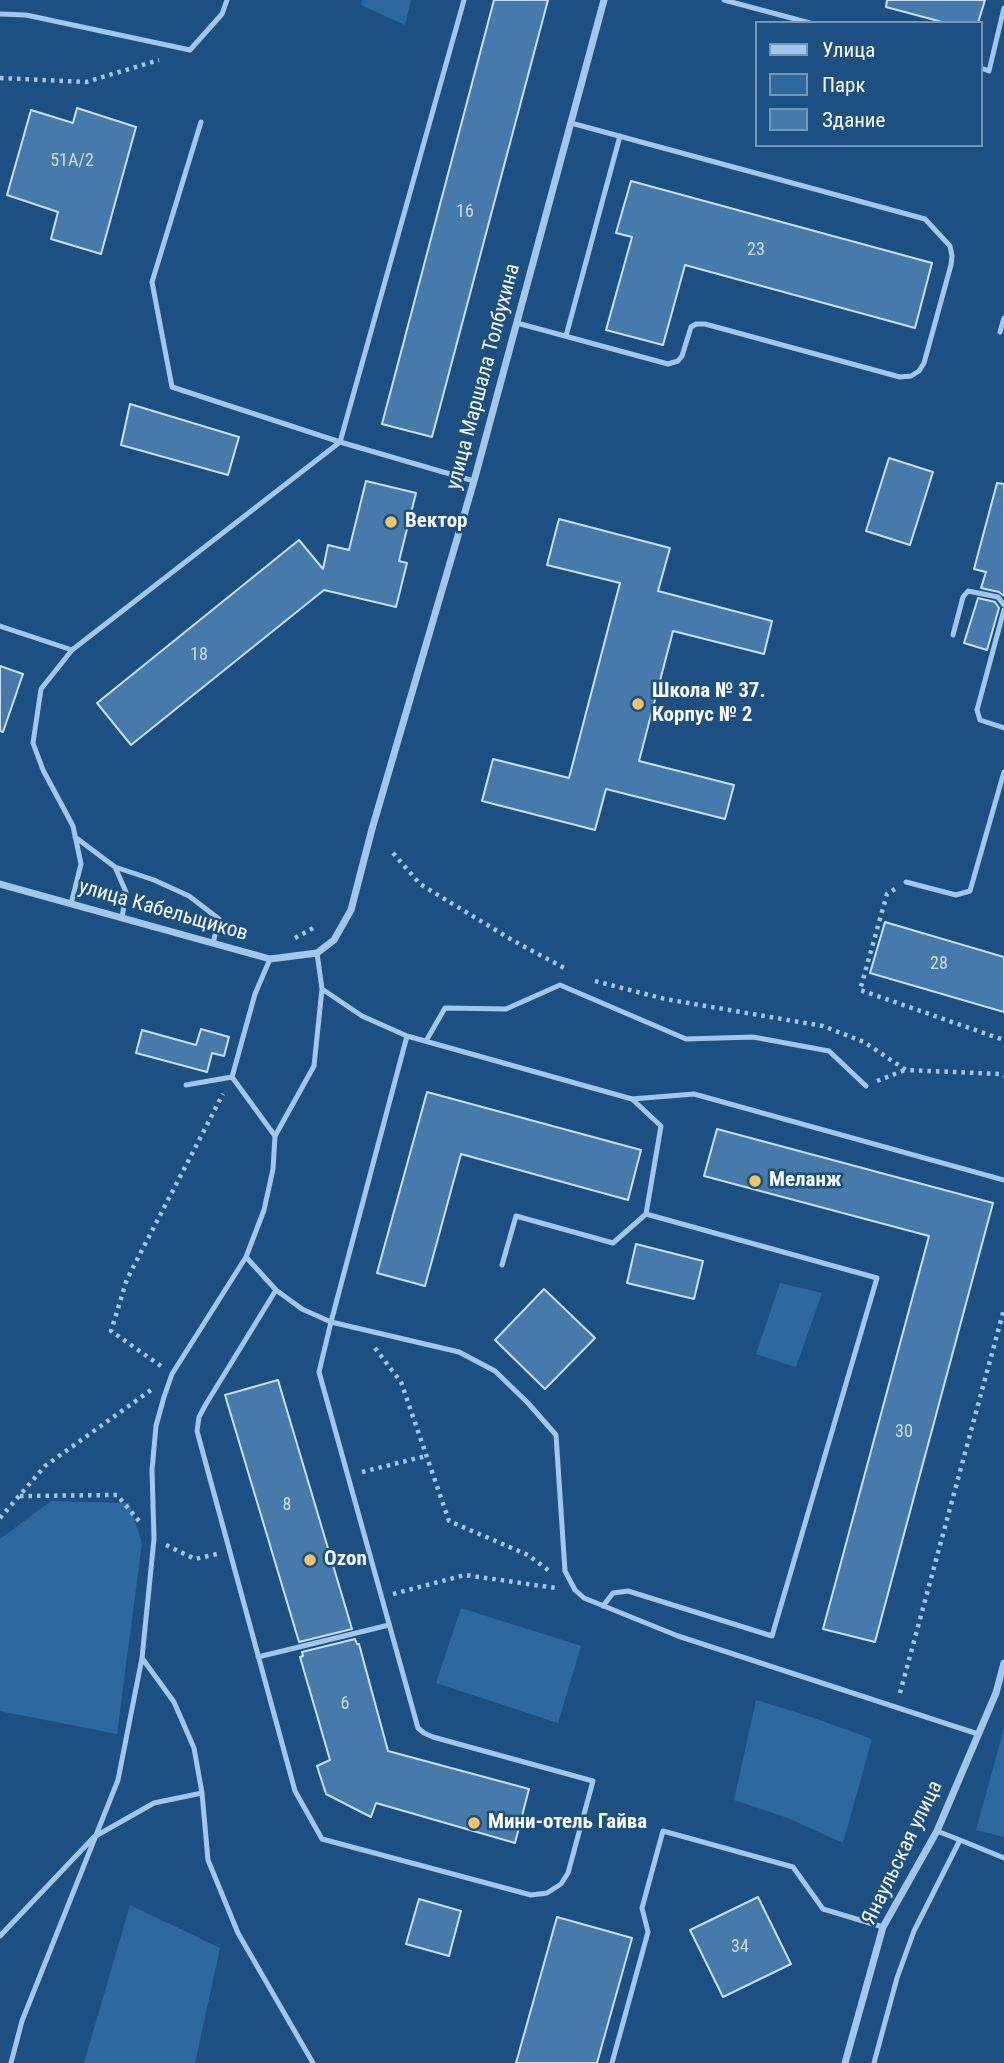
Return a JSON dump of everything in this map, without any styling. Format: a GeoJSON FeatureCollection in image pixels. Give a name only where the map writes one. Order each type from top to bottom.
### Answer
{"type":"FeatureCollection","features":[{"type":"Feature","properties":{"kind":"street","name":"улица Маршала Толбухина"},"geometry":{"type":"LineString","coordinates":[[317,953],[334,940],[351,910],[372,829],[474,481],[604,0]]}},
{"type":"Feature","properties":{"kind":"street","name":"улица Кабельщиков"},"geometry":{"type":"LineString","coordinates":[[0,884],[270,959],[317,953]]}},
{"type":"Feature","properties":{"kind":"street","name":"Янаульская улица"},"geometry":{"type":"LineString","coordinates":[[845,2063],[883,1927],[937,1831],[996,1693],[1004,1663]]}},
{"type":"Feature","properties":{"kind":"lane"},"geometry":{"type":"LineString","coordinates":[[0,14],[26,15],[190,50],[222,14],[227,0]]}},
{"type":"Feature","properties":{"kind":"lane"},"geometry":{"type":"LineString","coordinates":[[71,904],[81,864],[73,826],[43,770],[33,743],[41,688],[72,650],[340,442],[464,0]]}},
{"type":"Feature","properties":{"kind":"lane"},"geometry":{"type":"LineString","coordinates":[[724,0],[803,21]]}},
{"type":"Feature","properties":{"kind":"lane"},"geometry":{"type":"LineString","coordinates":[[983,69],[989,71],[1004,8]]}},
{"type":"Feature","properties":{"kind":"lane"},"geometry":{"type":"LineString","coordinates":[[201,122],[152,282],[172,387],[340,442],[474,481]]}},
{"type":"Feature","properties":{"kind":"lane"},"geometry":{"type":"LineString","coordinates":[[517,323],[673,364],[682,356],[691,327],[696,324],[705,324],[900,377],[911,376],[919,371],[924,363],[952,256],[945,239],[925,219],[571,122]]}},
{"type":"Feature","properties":{"kind":"lane"},"geometry":{"type":"LineString","coordinates":[[566,336],[621,136]]}},
{"type":"Feature","properties":{"kind":"lane"},"geometry":{"type":"LineString","coordinates":[[1000,332],[1004,318]]}},
{"type":"Feature","properties":{"kind":"lane"},"geometry":{"type":"LineString","coordinates":[[953,635],[963,597],[968,591],[998,597],[1004,605]]}},
{"type":"Feature","properties":{"kind":"lane"},"geometry":{"type":"LineString","coordinates":[[1004,610],[977,710],[980,720],[1004,728]]}},
{"type":"Feature","properties":{"kind":"lane"},"geometry":{"type":"LineString","coordinates":[[0,626],[72,650]]}},
{"type":"Feature","properties":{"kind":"lane"},"geometry":{"type":"LineString","coordinates":[[906,882],[956,895],[970,891],[1004,772]]}},
{"type":"Feature","properties":{"kind":"lane"},"geometry":{"type":"LineString","coordinates":[[75,837],[115,867],[154,880],[189,896],[219,919],[213,943]]}},
{"type":"Feature","properties":{"kind":"lane"},"geometry":{"type":"LineString","coordinates":[[115,867],[126,892],[122,918]]}},
{"type":"Feature","properties":{"kind":"lane"},"geometry":{"type":"LineString","coordinates":[[11,2063],[22,2021],[118,1780],[142,1658],[154,1539],[152,1470],[156,1426],[172,1374],[246,1257],[264,1210],[273,1169],[275,1136],[314,1066],[322,989],[317,953]]}},
{"type":"Feature","properties":{"kind":"lane"},"geometry":{"type":"LineString","coordinates":[[232,1077],[255,994],[270,959]]}},
{"type":"Feature","properties":{"kind":"lane"},"geometry":{"type":"LineString","coordinates":[[426,1041],[445,1009],[506,1009],[560,985],[687,1039],[753,1037],[829,1051],[866,1086]]}},
{"type":"Feature","properties":{"kind":"lane"},"geometry":{"type":"LineString","coordinates":[[322,989],[362,1016],[407,1036],[632,1099],[694,1094],[1004,1180]]}},
{"type":"Feature","properties":{"kind":"lane"},"geometry":{"type":"LineString","coordinates":[[276,1290],[200,1417],[197,1431],[295,1791],[322,1839],[531,1895],[548,1893],[561,1884],[568,1872],[593,1781],[424,1733],[415,1720],[320,1372],[407,1036]]}},
{"type":"Feature","properties":{"kind":"lane"},"geometry":{"type":"LineString","coordinates":[[186,1085],[232,1077]]}},
{"type":"Feature","properties":{"kind":"lane"},"geometry":{"type":"LineString","coordinates":[[232,1077],[275,1136]]}},
{"type":"Feature","properties":{"kind":"lane"},"geometry":{"type":"LineString","coordinates":[[502,1265],[516,1216],[613,1242],[646,1214],[661,1126],[632,1099]]}},
{"type":"Feature","properties":{"kind":"lane"},"geometry":{"type":"LineString","coordinates":[[603,1606],[613,1593],[628,1591],[772,1636],[877,1278],[646,1214]]}},
{"type":"Feature","properties":{"kind":"lane"},"geometry":{"type":"LineString","coordinates":[[246,1257],[276,1290],[302,1309],[331,1322],[459,1352],[495,1371],[528,1403],[556,1434],[565,1571],[575,1590],[584,1598],[678,1636],[978,1734]]}},
{"type":"Feature","properties":{"kind":"lane"},"geometry":{"type":"LineString","coordinates":[[258,1657],[389,1625]]}},
{"type":"Feature","properties":{"kind":"lane"},"geometry":{"type":"LineString","coordinates":[[142,1658],[174,1702],[194,1748],[202,1793],[208,1860],[238,1933],[313,2063]]}},
{"type":"Feature","properties":{"kind":"lane"},"geometry":{"type":"LineString","coordinates":[[0,1936],[94,1837],[154,1803],[202,1793]]}},
{"type":"Feature","properties":{"kind":"lane"},"geometry":{"type":"LineString","coordinates":[[612,2063],[648,1932],[642,1908],[663,1831],[793,1867],[823,1909],[883,1927]]}},
{"type":"Feature","properties":{"kind":"lane"},"geometry":{"type":"LineString","coordinates":[[937,1831],[1004,1858]]}},
{"type":"Feature","properties":{"kind":"lane"},"geometry":{"type":"LineString","coordinates":[[874,2063],[897,1978],[914,1931],[960,1840]]}},
{"type":"Feature","properties":{"kind":"path"},"geometry":{"type":"LineString","coordinates":[[0,78],[86,82],[190,50]]}},
{"type":"Feature","properties":{"kind":"path"},"geometry":{"type":"LineString","coordinates":[[393,853],[420,884],[571,972]]}},
{"type":"Feature","properties":{"kind":"path"},"geometry":{"type":"LineString","coordinates":[[906,882],[887,894],[860,990],[1004,1040]]}},
{"type":"Feature","properties":{"kind":"path"},"geometry":{"type":"LineString","coordinates":[[284,940],[297,937],[315,927]]}},
{"type":"Feature","properties":{"kind":"path"},"geometry":{"type":"LineString","coordinates":[[583,978],[665,999],[823,1026],[864,1042],[906,1070]]}},
{"type":"Feature","properties":{"kind":"path"},"geometry":{"type":"LineString","coordinates":[[866,1086],[906,1070],[1004,1076]]}},
{"type":"Feature","properties":{"kind":"path"},"geometry":{"type":"LineString","coordinates":[[0,1518],[45,1466],[172,1374],[111,1331],[127,1279],[232,1077]]}},
{"type":"Feature","properties":{"kind":"path"},"geometry":{"type":"LineString","coordinates":[[896,1707],[1004,1309]]}},
{"type":"Feature","properties":{"kind":"path"},"geometry":{"type":"LineString","coordinates":[[360,1329],[401,1382],[449,1521],[528,1555],[575,1590]]}},
{"type":"Feature","properties":{"kind":"path"},"geometry":{"type":"LineString","coordinates":[[348,1475],[426,1456]]}},
{"type":"Feature","properties":{"kind":"path"},"geometry":{"type":"LineString","coordinates":[[19,1496],[117,1495],[154,1539],[195,1559],[229,1551]]}},
{"type":"Feature","properties":{"kind":"path"},"geometry":{"type":"LineString","coordinates":[[381,1598],[465,1575],[575,1590]]}},
{"type":"Feature","properties":{"kind":"green space"},"geometry":{"type":"Polygon","coordinates":[[[362,0],[411,0],[405,25],[361,5],[362,0]]]}},
{"type":"Feature","properties":{"kind":"green space"},"geometry":{"type":"Polygon","coordinates":[[[780,1283],[822,1293],[796,1367],[756,1354],[780,1283]]]}},
{"type":"Feature","properties":{"kind":"green space"},"geometry":{"type":"Polygon","coordinates":[[[51,1501],[129,1503],[142,1543],[117,1734],[0,1711],[0,1539],[51,1501]]]}},
{"type":"Feature","properties":{"kind":"green space"},"geometry":{"type":"Polygon","coordinates":[[[461,1608],[581,1646],[558,1723],[436,1683],[461,1608]]]}},
{"type":"Feature","properties":{"kind":"green space"},"geometry":{"type":"Polygon","coordinates":[[[756,1700],[872,1739],[843,1843],[788,1818],[734,1800],[756,1700]]]}},
{"type":"Feature","properties":{"kind":"green space"},"geometry":{"type":"Polygon","coordinates":[[[1004,1728],[1004,1837],[976,1830],[1004,1728]]]}},
{"type":"Feature","properties":{"kind":"green space"},"geometry":{"type":"Polygon","coordinates":[[[130,1905],[220,1948],[195,2063],[84,2063],[130,1905]]]}},
{"type":"Feature","properties":{"kind":"building"},"geometry":{"type":"Polygon","coordinates":[[[494,0],[548,0],[432,437],[382,424],[494,0]]]}},
{"type":"Feature","properties":{"kind":"building"},"geometry":{"type":"Polygon","coordinates":[[[887,0],[985,0],[979,21],[938,21],[886,7],[887,0]]]}},
{"type":"Feature","properties":{"kind":"building"},"geometry":{"type":"Polygon","coordinates":[[[77,108],[136,127],[101,254],[51,239],[58,212],[7,195],[31,110],[73,123],[77,108]]]}},
{"type":"Feature","properties":{"kind":"building"},"geometry":{"type":"Polygon","coordinates":[[[631,181],[932,263],[915,328],[685,265],[663,345],[606,330],[632,237],[616,233],[631,181]]]}},
{"type":"Feature","properties":{"kind":"building"},"geometry":{"type":"Polygon","coordinates":[[[130,404],[239,437],[228,475],[121,445],[130,404]]]}},
{"type":"Feature","properties":{"kind":"building"},"geometry":{"type":"Polygon","coordinates":[[[889,458],[933,472],[910,545],[866,531],[889,458]]]}},
{"type":"Feature","properties":{"kind":"building"},"geometry":{"type":"Polygon","coordinates":[[[366,481],[416,493],[399,561],[407,563],[396,607],[324,590],[131,745],[97,703],[299,540],[323,569],[328,545],[349,550],[366,481]]]}},
{"type":"Feature","properties":{"kind":"building"},"geometry":{"type":"Polygon","coordinates":[[[997,483],[1004,484],[1004,596],[999,592],[981,588],[986,572],[974,569],[997,483]]]}},
{"type":"Feature","properties":{"kind":"building"},"geometry":{"type":"Polygon","coordinates":[[[559,519],[670,548],[658,591],[772,621],[764,654],[673,631],[639,761],[734,785],[725,819],[606,789],[595,830],[482,801],[493,759],[569,778],[620,583],[547,565],[559,519]]]}},
{"type":"Feature","properties":{"kind":"building"},"geometry":{"type":"Polygon","coordinates":[[[978,598],[995,602],[999,608],[987,650],[964,643],[978,598]]]}},
{"type":"Feature","properties":{"kind":"building"},"geometry":{"type":"Polygon","coordinates":[[[0,666],[23,674],[3,732],[0,731],[0,666]]]}},
{"type":"Feature","properties":{"kind":"building"},"geometry":{"type":"Polygon","coordinates":[[[885,922],[1004,957],[1004,1012],[870,973],[885,922]]]}},
{"type":"Feature","properties":{"kind":"building"},"geometry":{"type":"Polygon","coordinates":[[[201,1029],[229,1037],[224,1056],[212,1053],[207,1072],[136,1053],[142,1030],[196,1045],[201,1029]]]}},
{"type":"Feature","properties":{"kind":"building"},"geometry":{"type":"Polygon","coordinates":[[[427,1092],[641,1150],[628,1200],[461,1154],[425,1286],[377,1273],[427,1092]]]}},
{"type":"Feature","properties":{"kind":"building"},"geometry":{"type":"Polygon","coordinates":[[[717,1129],[993,1203],[875,1642],[823,1629],[929,1236],[704,1176],[717,1129]]]}},
{"type":"Feature","properties":{"kind":"building"},"geometry":{"type":"Polygon","coordinates":[[[636,1244],[703,1261],[694,1299],[627,1283],[636,1244]]]}},
{"type":"Feature","properties":{"kind":"building"},"geometry":{"type":"Polygon","coordinates":[[[544,1289],[595,1338],[545,1389],[495,1340],[544,1289]]]}},
{"type":"Feature","properties":{"kind":"building"},"geometry":{"type":"Polygon","coordinates":[[[278,1380],[352,1629],[299,1642],[225,1395],[278,1380]]]}},
{"type":"Feature","properties":{"kind":"building"},"geometry":{"type":"Polygon","coordinates":[[[355,1639],[359,1644],[388,1751],[529,1789],[515,1843],[376,1803],[371,1817],[326,1794],[317,1766],[330,1760],[300,1657],[303,1656],[302,1652],[355,1639]]]}},
{"type":"Feature","properties":{"kind":"building"},"geometry":{"type":"Polygon","coordinates":[[[758,1897],[791,1964],[723,1997],[690,1930],[758,1897]]]}},
{"type":"Feature","properties":{"kind":"building"},"geometry":{"type":"Polygon","coordinates":[[[419,1899],[461,1911],[449,1956],[406,1944],[419,1899]]]}},
{"type":"Feature","properties":{"kind":"building"},"geometry":{"type":"Polygon","coordinates":[[[557,1917],[632,1938],[597,2063],[516,2063],[557,1917]]]}},
{"type":"Feature","properties":{"kind":"place","name":"Вектор"},"geometry":{"type":"Point","coordinates":[391,522]}},
{"type":"Feature","properties":{"kind":"place","name":"Школа № 37. Корпус № 2"},"geometry":{"type":"Point","coordinates":[638,704]}},
{"type":"Feature","properties":{"kind":"place","name":"Меланж"},"geometry":{"type":"Point","coordinates":[755,1181]}},
{"type":"Feature","properties":{"kind":"place","name":"Ozon"},"geometry":{"type":"Point","coordinates":[310,1560]}},
{"type":"Feature","properties":{"kind":"place","name":"Мини-отель Гайва"},"geometry":{"type":"Point","coordinates":[474,1823]}}]}
